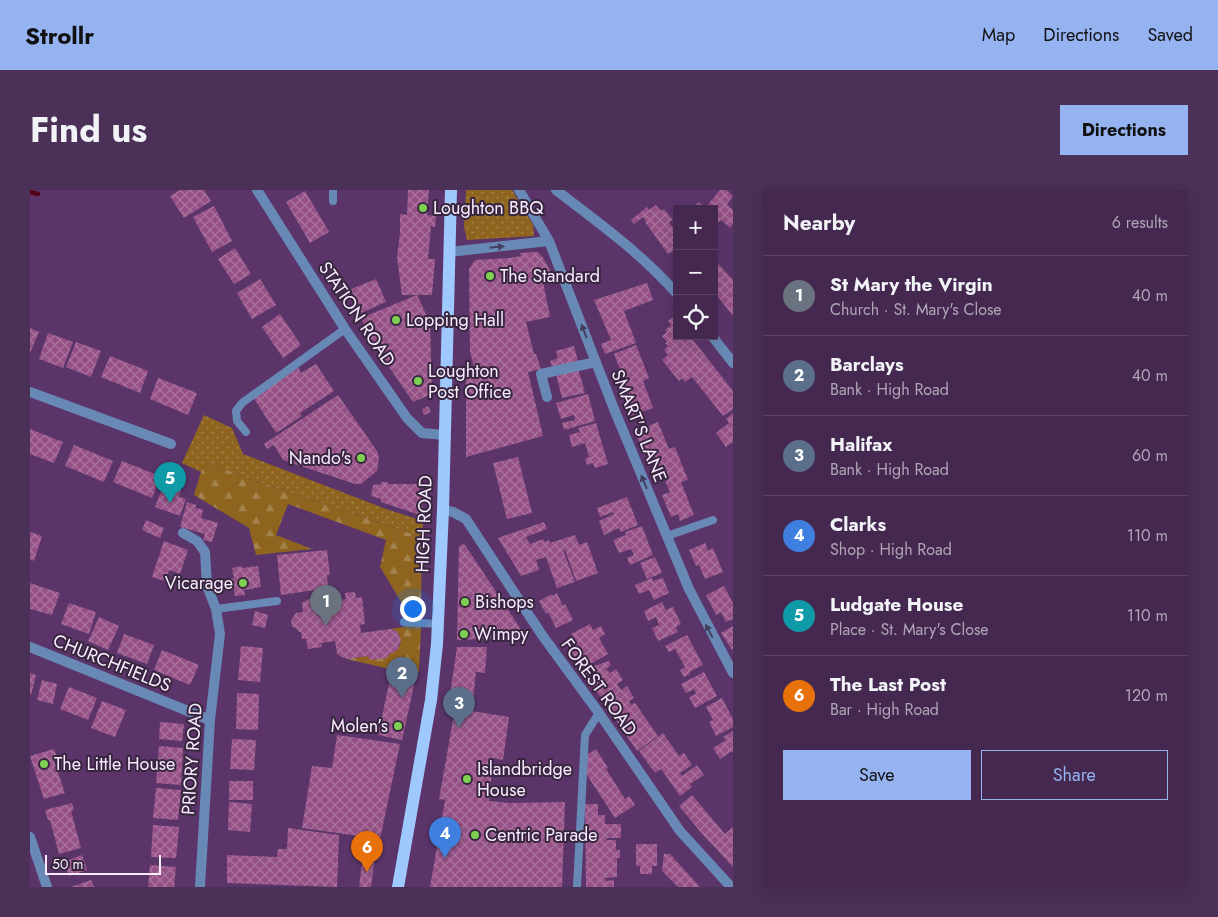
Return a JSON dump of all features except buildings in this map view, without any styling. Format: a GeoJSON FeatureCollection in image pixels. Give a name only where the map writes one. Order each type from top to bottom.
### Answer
{"type":"FeatureCollection","features":[{"type":"Feature","properties":{"kind":"main road","name":"HIGH ROAD"},"geometry":{"type":"LineString","coordinates":[[398,887],[431,700],[438,624],[443,510],[451,190]]}},
{"type":"Feature","properties":{"kind":"street","name":"STATION ROAD"},"geometry":{"type":"LineString","coordinates":[[257,190],[345,329],[407,418],[422,433],[445,435]]}},
{"type":"Feature","properties":{"kind":"street","name":"SMART'S LANE"},"geometry":{"type":"LineString","coordinates":[[519,190],[549,241],[667,536],[699,610],[733,673]]}},
{"type":"Feature","properties":{"kind":"street"},"geometry":{"type":"LineString","coordinates":[[556,190],[616,236],[673,289]]}},
{"type":"Feature","properties":{"kind":"street"},"geometry":{"type":"LineString","coordinates":[[448,252],[549,241]]}},
{"type":"Feature","properties":{"kind":"street"},"geometry":{"type":"LineString","coordinates":[[715,340],[733,363]]}},
{"type":"Feature","properties":{"kind":"street"},"geometry":{"type":"LineString","coordinates":[[546,398],[541,374],[596,362]]}},
{"type":"Feature","properties":{"kind":"street"},"geometry":{"type":"LineString","coordinates":[[30,392],[170,444]]}},
{"type":"Feature","properties":{"kind":"street","name":"FOREST ROAD"},"geometry":{"type":"LineString","coordinates":[[443,510],[453,512],[466,519],[542,636],[600,713],[680,831],[731,887]]}},
{"type":"Feature","properties":{"kind":"street","name":"PRIORY ROAD"},"geometry":{"type":"LineString","coordinates":[[183,533],[197,541],[205,552],[207,586],[216,608],[220,634],[210,720],[200,887]]}},
{"type":"Feature","properties":{"kind":"street","name":"CHURCHFIELDS"},"geometry":{"type":"LineString","coordinates":[[30,647],[210,720]]}},
{"type":"Feature","properties":{"kind":"street"},"geometry":{"type":"LineString","coordinates":[[30,836],[47,887]]}},
{"type":"Feature","properties":{"kind":"lane"},"geometry":{"type":"LineString","coordinates":[[333,190],[334,201]]}},
{"type":"Feature","properties":{"kind":"lane"},"geometry":{"type":"LineString","coordinates":[[246,432],[237,421],[236,411],[242,402],[345,329]]}},
{"type":"Feature","properties":{"kind":"lane"},"geometry":{"type":"LineString","coordinates":[[667,536],[713,520]]}},
{"type":"Feature","properties":{"kind":"lane"},"geometry":{"type":"LineString","coordinates":[[216,608],[277,601]]}},
{"type":"Feature","properties":{"kind":"lane"},"geometry":{"type":"LineString","coordinates":[[404,622],[438,624]]}},
{"type":"Feature","properties":{"kind":"lane"},"geometry":{"type":"LineString","coordinates":[[577,887],[585,735],[600,713]]}},
{"type":"Feature","properties":{"kind":"green space"},"geometry":{"type":"Polygon","coordinates":[[[466,190],[512,190],[533,225],[534,236],[467,240],[464,227],[466,190]]]}},
{"type":"Feature","properties":{"kind":"green space"},"geometry":{"type":"Polygon","coordinates":[[[204,415],[232,428],[243,454],[386,509],[423,521],[422,537],[244,477],[207,462],[201,472],[182,463],[204,415]]]}},
{"type":"Feature","properties":{"kind":"green space"},"geometry":{"type":"Polygon","coordinates":[[[207,462],[244,477],[422,537],[421,606],[403,605],[380,567],[386,540],[288,504],[276,535],[312,549],[256,555],[249,528],[194,495],[201,472],[207,462]]]}},
{"type":"Feature","properties":{"kind":"green space"},"geometry":{"type":"Polygon","coordinates":[[[403,605],[421,606],[421,628],[404,627],[403,605]]]}},
{"type":"Feature","properties":{"kind":"green space"},"geometry":{"type":"Polygon","coordinates":[[[404,627],[421,628],[419,671],[415,675],[347,659],[367,656],[371,659],[394,652],[400,645],[400,640],[398,633],[390,629],[404,627]]]}},
{"type":"Feature","properties":{"kind":"waterway"},"geometry":{"type":"LineString","coordinates":[[30,192],[38,194]]}},
{"type":"Feature","properties":{"kind":"place","name":"Loughton BBQ"},"geometry":{"type":"Point","coordinates":[423,208]}},
{"type":"Feature","properties":{"kind":"place","name":"The Standard"},"geometry":{"type":"Point","coordinates":[490,276]}},
{"type":"Feature","properties":{"kind":"place","name":"Lopping Hall"},"geometry":{"type":"Point","coordinates":[396,320]}},
{"type":"Feature","properties":{"kind":"place","name":"Loughton Post Office"},"geometry":{"type":"Point","coordinates":[418,381]}},
{"type":"Feature","properties":{"kind":"place","name":"Nando's"},"geometry":{"type":"Point","coordinates":[361,458]}},
{"type":"Feature","properties":{"kind":"place","name":"Ludgate House"},"geometry":{"type":"Point","coordinates":[170,503]}},
{"type":"Feature","properties":{"kind":"place","name":"Vicarage"},"geometry":{"type":"Point","coordinates":[243,583]}},
{"type":"Feature","properties":{"kind":"place","name":"Bishops"},"geometry":{"type":"Point","coordinates":[465,602]}},
{"type":"Feature","properties":{"kind":"place","name":"St Mary the Virgin"},"geometry":{"type":"Point","coordinates":[326,626]}},
{"type":"Feature","properties":{"kind":"place","name":"Wimpy"},"geometry":{"type":"Point","coordinates":[464,634]}},
{"type":"Feature","properties":{"kind":"place","name":"Barclays"},"geometry":{"type":"Point","coordinates":[402,698]}},
{"type":"Feature","properties":{"kind":"place","name":"Molen’s"},"geometry":{"type":"Point","coordinates":[398,726]}},
{"type":"Feature","properties":{"kind":"place","name":"Halifax"},"geometry":{"type":"Point","coordinates":[459,728]}},
{"type":"Feature","properties":{"kind":"place","name":"The Little House"},"geometry":{"type":"Point","coordinates":[44,764]}},
{"type":"Feature","properties":{"kind":"place","name":"Islandbridge House"},"geometry":{"type":"Point","coordinates":[467,779]}},
{"type":"Feature","properties":{"kind":"place","name":"Centric Parade"},"geometry":{"type":"Point","coordinates":[475,835]}},
{"type":"Feature","properties":{"kind":"place","name":"Clarks"},"geometry":{"type":"Point","coordinates":[445,858]}},
{"type":"Feature","properties":{"kind":"place","name":"The Last Post"},"geometry":{"type":"Point","coordinates":[367,872]}}]}
